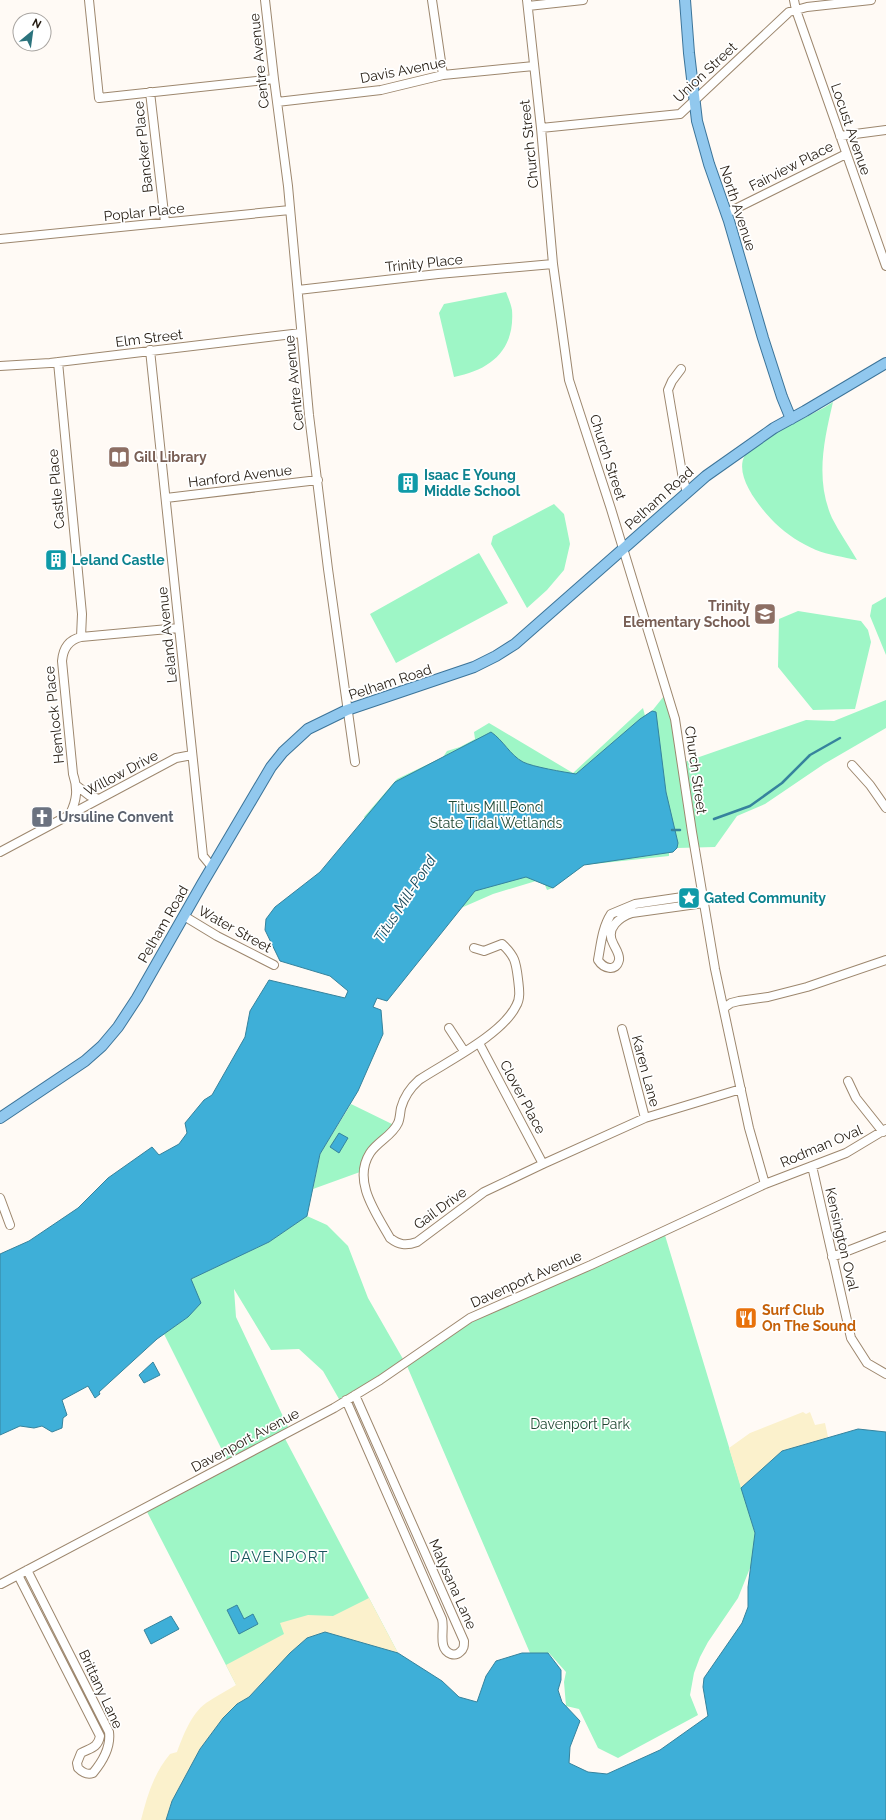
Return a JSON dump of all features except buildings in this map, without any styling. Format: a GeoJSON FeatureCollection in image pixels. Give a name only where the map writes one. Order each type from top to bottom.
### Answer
{"type":"FeatureCollection","features":[{"type":"Feature","properties":{"kind":"main road","name":"North Avenue"},"geometry":{"type":"LineString","coordinates":[[685,0],[697,121],[709,164],[727,213],[763,338],[782,397],[791,419]]}},
{"type":"Feature","properties":{"kind":"main road","name":"Pelham Road"},"geometry":{"type":"LineString","coordinates":[[0,1118],[85,1061],[102,1046],[118,1027],[137,998],[260,784],[283,752],[308,729],[347,710],[446,678],[496,656],[531,632],[687,492],[743,448],[886,363]]}},
{"type":"Feature","properties":{"kind":"street"},"geometry":{"type":"LineString","coordinates":[[90,0],[99,98],[274,79]]}},
{"type":"Feature","properties":{"kind":"street","name":"Centre Avenue"},"geometry":{"type":"LineString","coordinates":[[265,0],[290,210],[301,333],[318,480],[355,762]]}},
{"type":"Feature","properties":{"kind":"street"},"geometry":{"type":"LineString","coordinates":[[432,0],[443,75]]}},
{"type":"Feature","properties":{"kind":"street"},"geometry":{"type":"LineString","coordinates":[[527,3],[583,0]]}},
{"type":"Feature","properties":{"kind":"street","name":"Locust Avenue"},"geometry":{"type":"LineString","coordinates":[[794,0],[796,10],[886,266]]}},
{"type":"Feature","properties":{"kind":"street","name":"Union Street"},"geometry":{"type":"LineString","coordinates":[[541,128],[680,114],[789,12],[871,0]]}},
{"type":"Feature","properties":{"kind":"street","name":"Church Street"},"geometry":{"type":"LineString","coordinates":[[527,3],[541,128],[553,264],[569,380],[675,719],[703,899],[715,969],[724,1008]]}},
{"type":"Feature","properties":{"kind":"street","name":"Davis Avenue"},"geometry":{"type":"LineString","coordinates":[[277,102],[381,90],[443,75],[534,66]]}},
{"type":"Feature","properties":{"kind":"street","name":"Bancker Place"},"geometry":{"type":"LineString","coordinates":[[150,92],[165,222]]}},
{"type":"Feature","properties":{"kind":"street"},"geometry":{"type":"LineString","coordinates":[[840,136],[886,130]]}},
{"type":"Feature","properties":{"kind":"street","name":"Fairview Place"},"geometry":{"type":"LineString","coordinates":[[727,213],[846,154]]}},
{"type":"Feature","properties":{"kind":"street","name":"Poplar Place"},"geometry":{"type":"LineString","coordinates":[[0,239],[290,210]]}},
{"type":"Feature","properties":{"kind":"street","name":"Trinity Place"},"geometry":{"type":"LineString","coordinates":[[298,290],[438,274],[553,264]]}},
{"type":"Feature","properties":{"kind":"street","name":"Elm Street"},"geometry":{"type":"LineString","coordinates":[[0,366],[58,362],[301,333]]}},
{"type":"Feature","properties":{"kind":"street","name":"Leland Avenue"},"geometry":{"type":"LineString","coordinates":[[150,350],[202,856],[212,867]]}},
{"type":"Feature","properties":{"kind":"street","name":"Castle Place"},"geometry":{"type":"LineString","coordinates":[[58,362],[82,614],[81,637]]}},
{"type":"Feature","properties":{"kind":"street"},"geometry":{"type":"LineString","coordinates":[[681,369],[672,381],[668,390],[683,480],[687,492]]}},
{"type":"Feature","properties":{"kind":"street","name":"Hanford Avenue"},"geometry":{"type":"LineString","coordinates":[[166,498],[318,480]]}},
{"type":"Feature","properties":{"kind":"street"},"geometry":{"type":"LineString","coordinates":[[81,637],[179,628]]}},
{"type":"Feature","properties":{"kind":"street","name":"Hemlock Place"},"geometry":{"type":"LineString","coordinates":[[70,814],[75,805],[77,786],[73,774],[62,661],[63,651],[68,643],[81,637]]}},
{"type":"Feature","properties":{"kind":"street","name":"Willow Drive"},"geometry":{"type":"LineString","coordinates":[[0,852],[176,758],[192,755]]}},
{"type":"Feature","properties":{"kind":"street"},"geometry":{"type":"LineString","coordinates":[[852,765],[870,785],[886,808]]}},
{"type":"Feature","properties":{"kind":"street"},"geometry":{"type":"LineString","coordinates":[[77,786],[90,796],[99,799]]}},
{"type":"Feature","properties":{"kind":"street"},"geometry":{"type":"LineString","coordinates":[[703,899],[622,916],[615,923],[612,931],[612,941],[618,953],[619,960],[616,965],[611,968],[606,968],[601,965],[598,960],[602,931],[611,914],[635,904],[703,899]]}},
{"type":"Feature","properties":{"kind":"street","name":"Water Street"},"geometry":{"type":"LineString","coordinates":[[184,916],[217,936],[274,966]]}},
{"type":"Feature","properties":{"kind":"street","name":"Gail Drive"},"geometry":{"type":"LineString","coordinates":[[474,948],[484,950],[502,944],[512,953],[516,965],[520,994],[517,1006],[508,1020],[479,1042],[419,1080],[411,1088],[402,1106],[398,1123],[393,1132],[378,1143],[370,1153],[365,1164],[363,1183],[390,1238],[395,1242],[409,1245],[417,1242],[484,1192],[645,1118],[740,1088]]}},
{"type":"Feature","properties":{"kind":"street"},"geometry":{"type":"LineString","coordinates":[[765,1184],[749,1128],[724,1008],[731,1003],[768,997],[807,987],[886,960]]}},
{"type":"Feature","properties":{"kind":"street"},"geometry":{"type":"LineString","coordinates":[[450,1028],[464,1051]]}},
{"type":"Feature","properties":{"kind":"street","name":"Karen Lane"},"geometry":{"type":"LineString","coordinates":[[622,1029],[645,1118]]}},
{"type":"Feature","properties":{"kind":"street","name":"Clover Place"},"geometry":{"type":"LineString","coordinates":[[479,1042],[543,1164]]}},
{"type":"Feature","properties":{"kind":"street"},"geometry":{"type":"LineString","coordinates":[[848,1081],[856,1098],[885,1131]]}},
{"type":"Feature","properties":{"kind":"street","name":"Rodman Oval"},"geometry":{"type":"LineString","coordinates":[[765,1184],[846,1153],[885,1131]]}},
{"type":"Feature","properties":{"kind":"street","name":"Kensington Oval"},"geometry":{"type":"LineString","coordinates":[[812,1166],[851,1338],[867,1363],[886,1374]]}},
{"type":"Feature","properties":{"kind":"street","name":"Davenport Avenue"},"geometry":{"type":"LineString","coordinates":[[1,1584],[296,1428],[355,1395],[470,1318],[591,1265],[765,1184]]}},
{"type":"Feature","properties":{"kind":"street"},"geometry":{"type":"LineString","coordinates":[[0,1198],[10,1225]]}},
{"type":"Feature","properties":{"kind":"street"},"geometry":{"type":"LineString","coordinates":[[832,1257],[886,1236]]}},
{"type":"Feature","properties":{"kind":"street","name":"Malysana Lane"},"geometry":{"type":"LineString","coordinates":[[346,1400],[442,1618],[444,1626],[442,1642],[444,1648],[447,1652],[453,1655],[459,1654],[464,1647],[464,1641],[355,1395]]}},
{"type":"Feature","properties":{"kind":"street","name":"Brittany Lane"},"geometry":{"type":"LineString","coordinates":[[18,1575],[100,1736],[99,1741],[94,1748],[80,1753],[78,1758],[78,1768],[82,1772],[88,1774],[93,1773],[107,1751],[110,1739],[109,1732],[27,1570]]}},
{"type":"Feature","properties":{"kind":"green space"},"geometry":{"type":"Polygon","coordinates":[[[506,292],[512,310],[512,324],[505,347],[498,356],[479,369],[454,377],[439,313],[444,304],[506,292]]]}},
{"type":"Feature","properties":{"kind":"green space"},"geometry":{"type":"Polygon","coordinates":[[[833,402],[824,445],[822,475],[824,489],[832,518],[857,560],[831,555],[816,550],[800,542],[784,531],[769,517],[756,501],[750,492],[743,473],[742,463],[749,451],[773,434],[833,402]]]}},
{"type":"Feature","properties":{"kind":"green space"},"geometry":{"type":"Polygon","coordinates":[[[554,504],[564,514],[570,544],[564,570],[547,590],[527,608],[491,544],[493,536],[554,504]]]}},
{"type":"Feature","properties":{"kind":"green space"},"geometry":{"type":"Polygon","coordinates":[[[479,553],[508,603],[396,663],[370,614],[479,553]]]}},
{"type":"Feature","properties":{"kind":"green space"},"geometry":{"type":"Polygon","coordinates":[[[886,597],[886,655],[870,616],[872,605],[886,597]]]}},
{"type":"Feature","properties":{"kind":"green space"},"geometry":{"type":"Polygon","coordinates":[[[798,611],[861,621],[868,630],[871,642],[855,709],[813,710],[778,667],[779,619],[798,611]]]}},
{"type":"Feature","properties":{"kind":"green space","name":"Titus Mill Pond State Tidal Wetlands"},"geometry":{"type":"Polygon","coordinates":[[[668,691],[682,763],[806,720],[834,721],[886,700],[886,728],[824,764],[765,804],[737,816],[715,847],[677,848],[673,852],[669,853],[669,856],[584,865],[553,888],[547,890],[545,885],[536,881],[493,894],[461,908],[443,930],[364,817],[397,779],[443,757],[447,751],[460,747],[475,739],[474,732],[489,723],[573,773],[643,708],[645,716],[652,711],[668,691]]]}},
{"type":"Feature","properties":{"kind":"green space"},"geometry":{"type":"Polygon","coordinates":[[[351,1104],[394,1125],[360,1172],[313,1189],[320,1154],[351,1104]]]}},
{"type":"Feature","properties":{"kind":"green space"},"geometry":{"type":"Polygon","coordinates":[[[307,1216],[327,1225],[348,1246],[368,1298],[407,1366],[343,1406],[323,1371],[299,1349],[271,1350],[234,1289],[236,1317],[289,1429],[282,1433],[398,1653],[325,1632],[307,1638],[244,1700],[144,1506],[228,1462],[164,1334],[188,1317],[191,1279],[269,1242],[307,1216]]]}},
{"type":"Feature","properties":{"kind":"green space","name":"Davenport Park"},"geometry":{"type":"Polygon","coordinates":[[[664,1232],[755,1533],[752,1563],[738,1598],[708,1642],[694,1673],[690,1695],[698,1715],[618,1758],[598,1748],[579,1709],[566,1706],[564,1682],[566,1672],[549,1653],[530,1653],[407,1366],[470,1323],[664,1232]]]}},
{"type":"Feature","properties":{"kind":"sand"},"geometry":{"type":"Polygon","coordinates":[[[803,1412],[806,1414],[810,1412],[815,1425],[825,1423],[828,1437],[782,1451],[741,1488],[729,1448],[750,1433],[803,1412]]]}},
{"type":"Feature","properties":{"kind":"sand"},"geometry":{"type":"Polygon","coordinates":[[[369,1598],[398,1653],[325,1632],[290,1653],[249,1697],[237,1704],[223,1718],[200,1749],[172,1801],[166,1820],[141,1820],[155,1777],[164,1761],[170,1754],[177,1752],[188,1726],[196,1713],[206,1703],[236,1685],[226,1665],[284,1634],[280,1623],[308,1615],[333,1616],[369,1598]]]}},
{"type":"Feature","properties":{"kind":"water","name":"Titus Mill-Pond"},"geometry":{"type":"Polygon","coordinates":[[[652,711],[656,712],[666,792],[678,843],[677,848],[673,852],[584,865],[553,888],[526,877],[475,891],[387,1001],[377,998],[373,1007],[381,1010],[383,1034],[358,1091],[320,1154],[307,1216],[269,1242],[191,1279],[201,1303],[188,1317],[157,1339],[99,1392],[100,1394],[95,1398],[88,1386],[62,1400],[67,1415],[63,1418],[62,1428],[52,1432],[42,1426],[34,1428],[20,1426],[0,1435],[0,1254],[29,1241],[78,1208],[108,1178],[152,1147],[159,1155],[179,1144],[187,1133],[185,1123],[204,1100],[212,1095],[245,1037],[250,1011],[269,980],[345,998],[348,991],[330,976],[280,961],[265,930],[266,919],[275,907],[320,872],[395,782],[491,732],[518,759],[523,762],[576,774],[640,719],[652,711]]]}},
{"type":"Feature","properties":{"kind":"water"},"geometry":{"type":"Polygon","coordinates":[[[339,1133],[348,1138],[339,1153],[330,1147],[339,1133]]]}},
{"type":"Feature","properties":{"kind":"water"},"geometry":{"type":"Polygon","coordinates":[[[153,1362],[160,1375],[144,1383],[139,1375],[153,1362]]]}},
{"type":"Feature","properties":{"kind":"water"},"geometry":{"type":"Polygon","coordinates":[[[858,1429],[886,1432],[886,1820],[166,1820],[172,1801],[200,1749],[223,1718],[237,1704],[249,1697],[290,1653],[307,1638],[325,1632],[398,1653],[442,1681],[459,1697],[477,1702],[486,1676],[496,1661],[522,1653],[548,1653],[561,1670],[561,1680],[558,1690],[562,1702],[580,1721],[570,1747],[569,1763],[588,1772],[607,1774],[660,1750],[708,1716],[703,1687],[704,1678],[742,1623],[748,1607],[748,1587],[755,1533],[741,1488],[782,1451],[858,1429]]]}},
{"type":"Feature","properties":{"kind":"water"},"geometry":{"type":"Polygon","coordinates":[[[237,1605],[244,1619],[253,1614],[258,1624],[239,1634],[227,1610],[237,1605]]]}},
{"type":"Feature","properties":{"kind":"water"},"geometry":{"type":"Polygon","coordinates":[[[171,1616],[179,1629],[151,1644],[144,1630],[171,1616]]]}},
{"type":"Feature","properties":{"kind":"waterway"},"geometry":{"type":"LineString","coordinates":[[714,819],[750,806],[782,783],[810,755],[840,738]]}},
{"type":"Feature","properties":{"kind":"waterway"},"geometry":{"type":"LineString","coordinates":[[672,830],[680,830]]}},
{"type":"Feature","properties":{"kind":"place","name":"Gill Library"},"geometry":{"type":"Point","coordinates":[119,457]}},
{"type":"Feature","properties":{"kind":"place","name":"Isaac E Young Middle School"},"geometry":{"type":"Point","coordinates":[408,483]}},
{"type":"Feature","properties":{"kind":"place","name":"Leland Castle"},"geometry":{"type":"Point","coordinates":[56,560]}},
{"type":"Feature","properties":{"kind":"place","name":"Trinity Elementary School"},"geometry":{"type":"Point","coordinates":[765,614]}},
{"type":"Feature","properties":{"kind":"place","name":"Ursuline Convent"},"geometry":{"type":"Point","coordinates":[42,817]}},
{"type":"Feature","properties":{"kind":"place","name":"Gated Community"},"geometry":{"type":"Point","coordinates":[689,898]}},
{"type":"Feature","properties":{"kind":"place","name":"Surf Club On The Sound"},"geometry":{"type":"Point","coordinates":[746,1318]}},
{"type":"Feature","properties":{"kind":"district","name":"DAVENPORT"},"geometry":{"type":"Point","coordinates":[279,1557]}}]}
